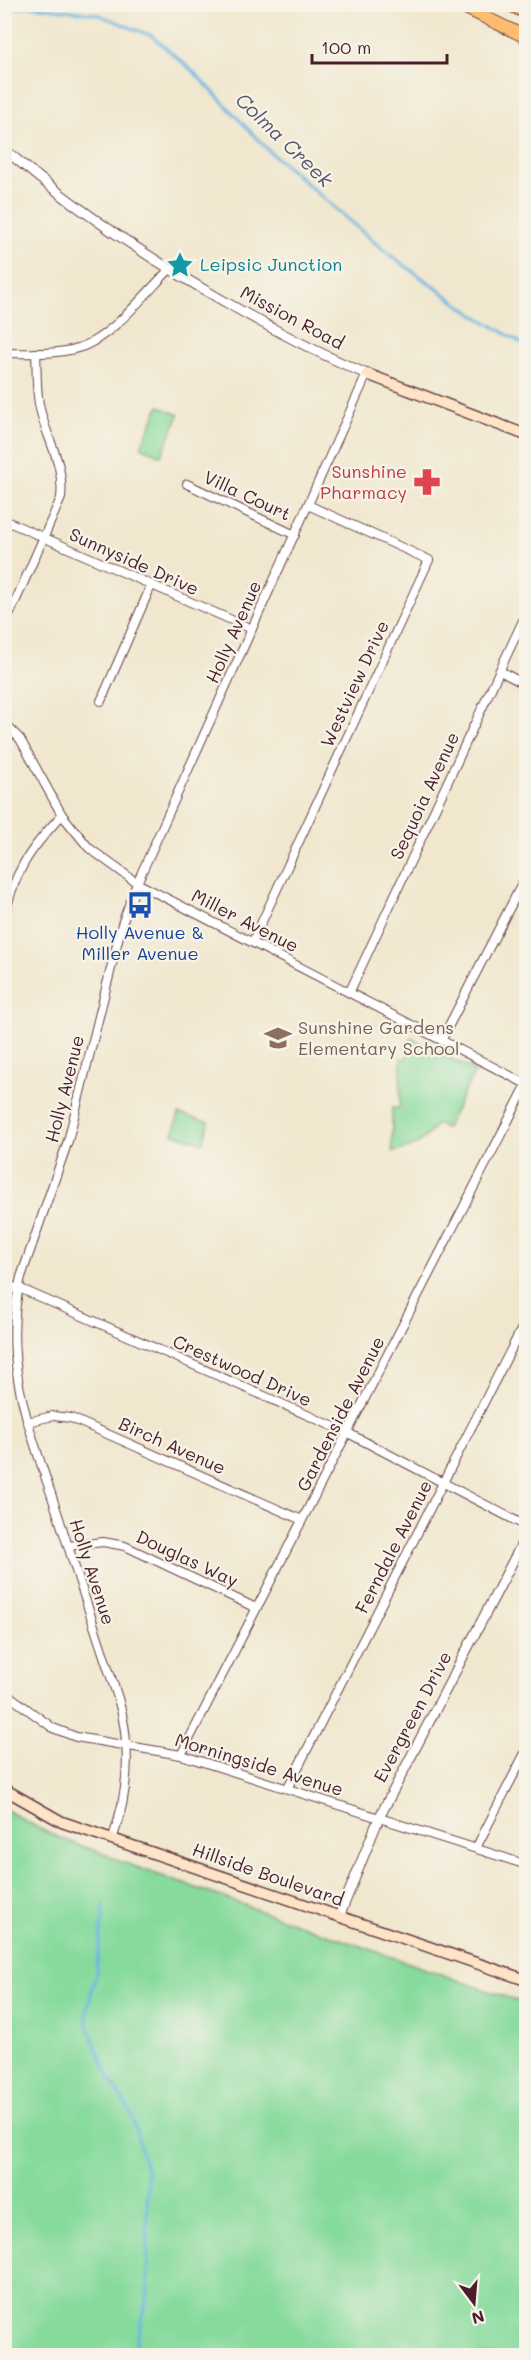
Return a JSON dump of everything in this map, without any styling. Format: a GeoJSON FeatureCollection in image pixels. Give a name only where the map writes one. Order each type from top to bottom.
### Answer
{"type":"FeatureCollection","features":[{"type":"Feature","properties":{"kind":"main road"},"geometry":{"type":"LineString","coordinates":[[457,4],[526,37]]}},
{"type":"Feature","properties":{"kind":"main road"},"geometry":{"type":"LineString","coordinates":[[509,4],[526,13]]}},
{"type":"Feature","properties":{"kind":"main road","name":"Mission Road"},"geometry":{"type":"LineString","coordinates":[[367,374],[526,435]]}},
{"type":"Feature","properties":{"kind":"main road","name":"Hillside Boulevard"},"geometry":{"type":"LineString","coordinates":[[4,1789],[51,1816],[112,1840],[526,1980]]}},
{"type":"Feature","properties":{"kind":"street","name":"Mission Road"},"geometry":{"type":"LineString","coordinates":[[4,149],[87,215],[169,270],[299,343],[367,374]]}},
{"type":"Feature","properties":{"kind":"street"},"geometry":{"type":"LineString","coordinates":[[4,353],[76,349],[94,342],[169,270]]}},
{"type":"Feature","properties":{"kind":"street"},"geometry":{"type":"LineString","coordinates":[[4,627],[61,498],[63,483],[60,466],[39,404],[36,352]]}},
{"type":"Feature","properties":{"kind":"street","name":"Holly Avenue"},"geometry":{"type":"LineString","coordinates":[[112,1840],[124,1795],[127,1745],[121,1708],[27,1422],[17,1384],[13,1351],[14,1319],[19,1288],[70,1134],[122,924],[137,883],[367,374]]}},
{"type":"Feature","properties":{"kind":"street","name":"Villa Court"},"geometry":{"type":"LineString","coordinates":[[187,484],[295,535]]}},
{"type":"Feature","properties":{"kind":"street","name":"Westview Drive"},"geometry":{"type":"LineString","coordinates":[[253,941],[429,560],[309,505]]}},
{"type":"Feature","properties":{"kind":"street","name":"Sunnyside Drive"},"geometry":{"type":"LineString","coordinates":[[4,520],[252,629]]}},
{"type":"Feature","properties":{"kind":"street"},"geometry":{"type":"LineString","coordinates":[[101,701],[151,586]]}},
{"type":"Feature","properties":{"kind":"street","name":"Sequoia Avenue"},"geometry":{"type":"LineString","coordinates":[[350,991],[526,614]]}},
{"type":"Feature","properties":{"kind":"street"},"geometry":{"type":"LineString","coordinates":[[500,672],[526,685]]}},
{"type":"Feature","properties":{"kind":"street","name":"Miller Avenue"},"geometry":{"type":"LineString","coordinates":[[4,723],[20,739],[62,815],[89,848],[137,883],[350,991],[526,1085]]}},
{"type":"Feature","properties":{"kind":"street"},"geometry":{"type":"LineString","coordinates":[[4,921],[8,897],[23,863],[38,840],[62,815]]}},
{"type":"Feature","properties":{"kind":"street"},"geometry":{"type":"LineString","coordinates":[[442,1039],[526,876]]}},
{"type":"Feature","properties":{"kind":"street","name":"Gardenside Avenue"},"geometry":{"type":"LineString","coordinates":[[181,1755],[526,1085]]}},
{"type":"Feature","properties":{"kind":"street","name":"Crestwood Drive"},"geometry":{"type":"LineString","coordinates":[[4,1286],[19,1288],[348,1433],[526,1526]]}},
{"type":"Feature","properties":{"kind":"street","name":"Ferndale Avenue"},"geometry":{"type":"LineString","coordinates":[[288,1787],[526,1320]]}},
{"type":"Feature","properties":{"kind":"street","name":"Birch Avenue"},"geometry":{"type":"LineString","coordinates":[[27,1422],[53,1416],[70,1418],[302,1520]]}},
{"type":"Feature","properties":{"kind":"street","name":"Evergreen Drive"},"geometry":{"type":"LineString","coordinates":[[339,1917],[379,1818],[526,1536]]}},
{"type":"Feature","properties":{"kind":"street","name":"Douglas Way"},"geometry":{"type":"LineString","coordinates":[[68,1546],[103,1542],[125,1546],[256,1608]]}},
{"type":"Feature","properties":{"kind":"street","name":"Morningside Avenue"},"geometry":{"type":"LineString","coordinates":[[4,1692],[52,1728],[76,1737],[181,1755],[476,1848]]}},
{"type":"Feature","properties":{"kind":"street"},"geometry":{"type":"LineString","coordinates":[[526,1751],[476,1848],[526,1863]]}},
{"type":"Feature","properties":{"kind":"green space"},"geometry":{"type":"Polygon","coordinates":[[[159,406],[179,415],[161,456],[141,447],[159,406]]]}},
{"type":"Feature","properties":{"kind":"green space"},"geometry":{"type":"Polygon","coordinates":[[[411,1038],[475,1071],[446,1128],[436,1124],[417,1144],[392,1152],[392,1108],[400,1108],[401,1058],[407,1059],[407,1045],[411,1038]]]}},
{"type":"Feature","properties":{"kind":"green space"},"geometry":{"type":"Polygon","coordinates":[[[179,1114],[209,1122],[203,1142],[173,1134],[179,1114]]]}},
{"type":"Feature","properties":{"kind":"green space"},"geometry":{"type":"Polygon","coordinates":[[[5,1809],[48,1833],[119,1861],[526,2004],[526,2355],[5,2355],[5,1809]]]}},
{"type":"Feature","properties":{"kind":"waterway","name":"Colma Creek"},"geometry":{"type":"LineString","coordinates":[[4,9],[30,6],[97,14],[152,36],[196,74],[270,152],[386,252],[468,311],[526,346]]}},
{"type":"Feature","properties":{"kind":"waterway"},"geometry":{"type":"LineString","coordinates":[[104,1905],[96,1974],[87,2010],[87,2024],[106,2071],[132,2116],[147,2173],[148,2293],[133,2356]]}},
{"type":"Feature","properties":{"kind":"place","name":"Leipsic Junction"},"geometry":{"type":"Point","coordinates":[180,265]}},
{"type":"Feature","properties":{"kind":"place","name":"Sunshine Pharmacy"},"geometry":{"type":"Point","coordinates":[427,482]}},
{"type":"Feature","properties":{"kind":"place","name":"Holly Avenue & Miller Avenue"},"geometry":{"type":"Point","coordinates":[140,905]}},
{"type":"Feature","properties":{"kind":"place","name":"Sunshine Gardens Elementary School"},"geometry":{"type":"Point","coordinates":[278,1038]}}]}
